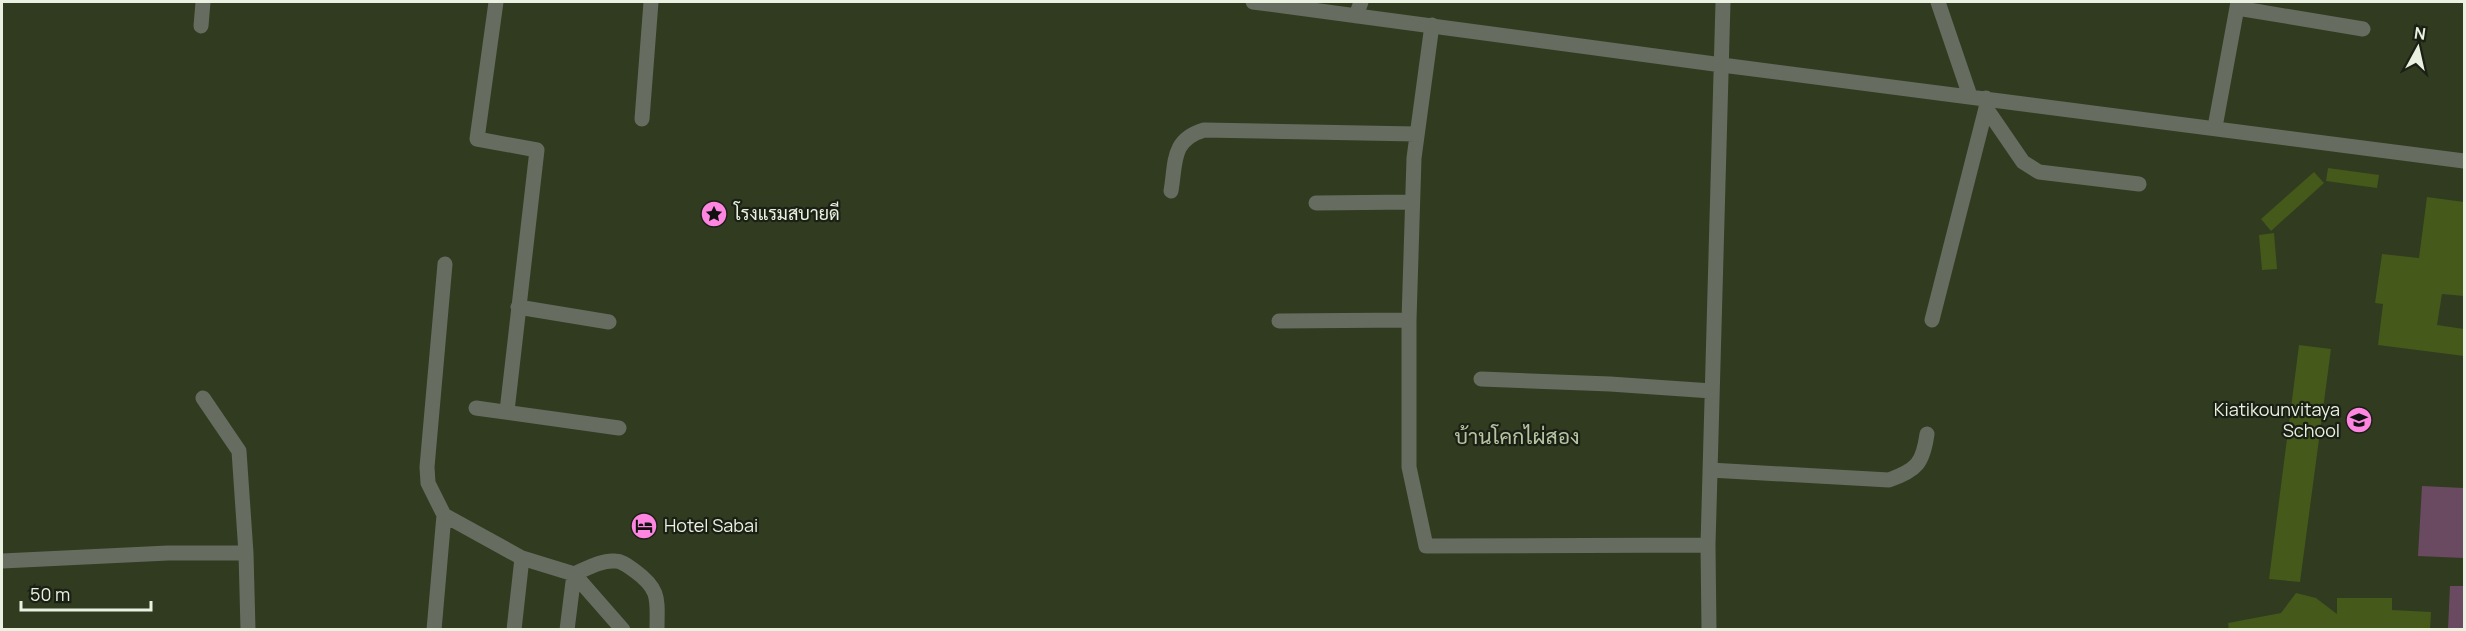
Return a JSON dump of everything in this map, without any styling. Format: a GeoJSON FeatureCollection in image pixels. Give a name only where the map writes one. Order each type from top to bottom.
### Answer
{"type":"FeatureCollection","features":[{"type":"Feature","properties":{"kind":"street"},"geometry":{"type":"LineString","coordinates":[[201,26],[203,2]]}},
{"type":"Feature","properties":{"kind":"street"},"geometry":{"type":"LineString","coordinates":[[496,2],[477,139],[537,150],[507,411]]}},
{"type":"Feature","properties":{"kind":"street"},"geometry":{"type":"LineString","coordinates":[[642,119],[651,2]]}},
{"type":"Feature","properties":{"kind":"street"},"geometry":{"type":"LineString","coordinates":[[1253,2],[1359,9],[1432,25],[1981,101],[2216,127],[2464,160]]}},
{"type":"Feature","properties":{"kind":"street"},"geometry":{"type":"LineString","coordinates":[[1709,630],[1708,545],[1723,2]]}},
{"type":"Feature","properties":{"kind":"street"},"geometry":{"type":"LineString","coordinates":[[1938,2],[1981,101],[2023,162],[2039,172],[2139,184]]}},
{"type":"Feature","properties":{"kind":"street"},"geometry":{"type":"LineString","coordinates":[[2216,127],[2238,5],[2363,29]]}},
{"type":"Feature","properties":{"kind":"street"},"geometry":{"type":"LineString","coordinates":[[1432,25],[1416,134],[1411,202],[1409,320],[1409,467],[1426,546],[1708,545]]}},
{"type":"Feature","properties":{"kind":"street"},"geometry":{"type":"LineString","coordinates":[[1932,320],[1981,101]]}},
{"type":"Feature","properties":{"kind":"street"},"geometry":{"type":"LineString","coordinates":[[1171,191],[1177,153],[1181,143],[1190,134],[1204,130],[1416,134]]}},
{"type":"Feature","properties":{"kind":"street"},"geometry":{"type":"LineString","coordinates":[[1316,203],[1411,202]]}},
{"type":"Feature","properties":{"kind":"street"},"geometry":{"type":"LineString","coordinates":[[434,630],[444,515],[428,483],[427,467],[446,264]]}},
{"type":"Feature","properties":{"kind":"street"},"geometry":{"type":"LineString","coordinates":[[518,307],[609,322]]}},
{"type":"Feature","properties":{"kind":"street"},"geometry":{"type":"LineString","coordinates":[[1279,321],[1409,320]]}},
{"type":"Feature","properties":{"kind":"street"},"geometry":{"type":"LineString","coordinates":[[1480,379],[1712,391]]}},
{"type":"Feature","properties":{"kind":"street"},"geometry":{"type":"LineString","coordinates":[[203,398],[239,452],[246,553],[248,630]]}},
{"type":"Feature","properties":{"kind":"street"},"geometry":{"type":"LineString","coordinates":[[476,408],[619,428]]}},
{"type":"Feature","properties":{"kind":"street"},"geometry":{"type":"LineString","coordinates":[[1710,470],[1889,480],[1905,474],[1920,463],[1928,434]]}},
{"type":"Feature","properties":{"kind":"street"},"geometry":{"type":"LineString","coordinates":[[444,515],[522,558],[574,574],[623,630]]}},
{"type":"Feature","properties":{"kind":"street"},"geometry":{"type":"LineString","coordinates":[[2,561],[168,553],[246,553]]}},
{"type":"Feature","properties":{"kind":"street"},"geometry":{"type":"LineString","coordinates":[[514,630],[522,558]]}},
{"type":"Feature","properties":{"kind":"street"},"geometry":{"type":"LineString","coordinates":[[574,574],[613,560],[622,562],[649,581],[654,588],[657,597],[657,630]]}},
{"type":"Feature","properties":{"kind":"street"},"geometry":{"type":"LineString","coordinates":[[567,630],[574,574]]}},
{"type":"Feature","properties":{"kind":"shaded area"},"geometry":{"type":"Polygon","coordinates":[[[2422,486],[2464,488],[2464,558],[2418,556],[2422,486]]]}},
{"type":"Feature","properties":{"kind":"shaded area"},"geometry":{"type":"Polygon","coordinates":[[[2450,586],[2464,586],[2464,629],[2448,629],[2450,586]]]}},
{"type":"Feature","properties":{"kind":"building"},"geometry":{"type":"Polygon","coordinates":[[[2328,168],[2379,175],[2377,188],[2326,181],[2328,168]]]}},
{"type":"Feature","properties":{"kind":"building"},"geometry":{"type":"Polygon","coordinates":[[[2314,172],[2324,183],[2271,231],[2261,219],[2314,172]]]}},
{"type":"Feature","properties":{"kind":"building"},"geometry":{"type":"Polygon","coordinates":[[[2427,197],[2464,202],[2464,296],[2442,294],[2437,325],[2464,329],[2464,356],[2378,345],[2383,304],[2375,303],[2382,254],[2419,258],[2427,197]]]}},
{"type":"Feature","properties":{"kind":"building"},"geometry":{"type":"Polygon","coordinates":[[[2274,233],[2277,269],[2262,270],[2259,235],[2274,233]]]}},
{"type":"Feature","properties":{"kind":"building"},"geometry":{"type":"Polygon","coordinates":[[[2299,345],[2331,349],[2300,582],[2269,579],[2299,345]]]}},
{"type":"Feature","properties":{"kind":"building"},"geometry":{"type":"Polygon","coordinates":[[[2296,593],[2316,598],[2337,614],[2337,598],[2392,598],[2392,610],[2431,612],[2430,630],[2229,630],[2228,623],[2281,613],[2296,593]]]}},
{"type":"Feature","properties":{"kind":"place","name":"โรงแรมสบายดี"},"geometry":{"type":"Point","coordinates":[714,214]}},
{"type":"Feature","properties":{"kind":"place","name":"Kiatikounvitaya School"},"geometry":{"type":"Point","coordinates":[2359,420]}},
{"type":"Feature","properties":{"kind":"place","name":"Hotel Sabai"},"geometry":{"type":"Point","coordinates":[644,526]}},
{"type":"Feature","properties":{"kind":"district","name":"บ้านโคกไผ่สอง"},"geometry":{"type":"Point","coordinates":[1517,437]}}]}
